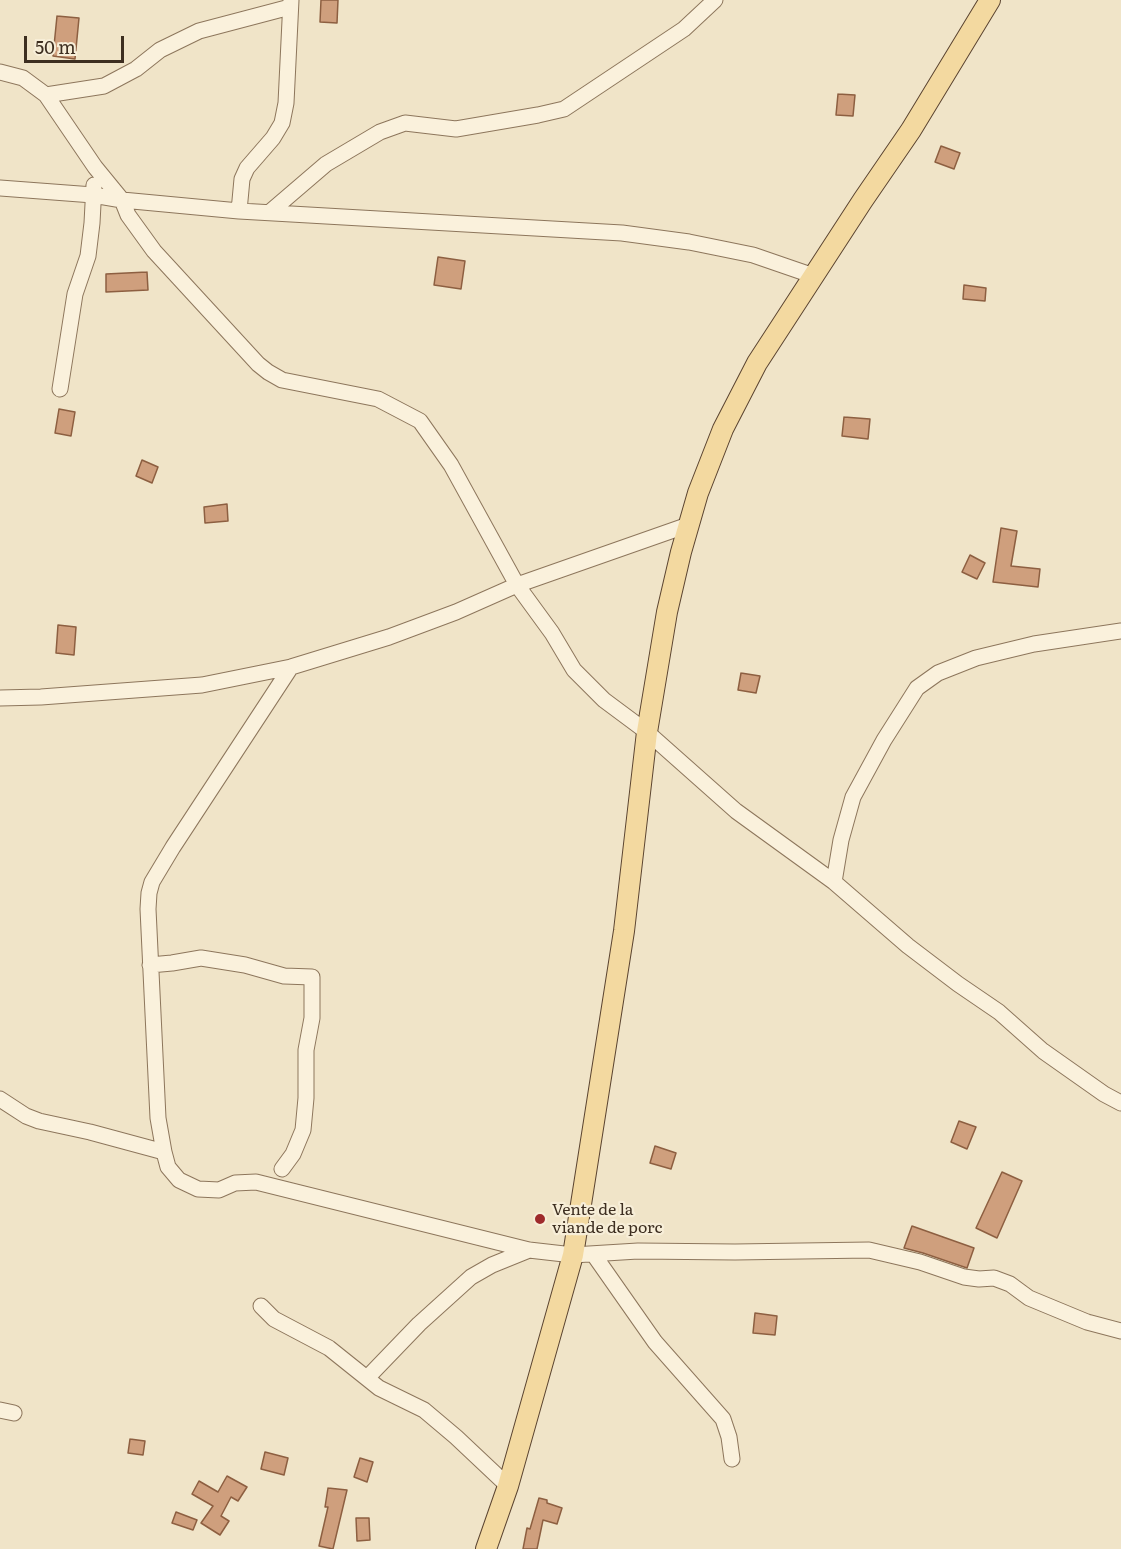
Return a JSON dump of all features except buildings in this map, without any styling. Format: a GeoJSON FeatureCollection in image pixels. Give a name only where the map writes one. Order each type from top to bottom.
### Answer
{"type":"FeatureCollection","features":[{"type":"Feature","properties":{"kind":"main road"},"geometry":{"type":"LineString","coordinates":[[486,1549],[508,1486],[573,1255],[624,931],[647,732],[667,612],[698,493],[723,429],[757,363],[911,130],[990,0]]}},
{"type":"Feature","properties":{"kind":"street"},"geometry":{"type":"LineString","coordinates":[[270,212],[326,164],[380,132],[405,123],[456,129],[564,109],[684,29],[715,0]]}},
{"type":"Feature","properties":{"kind":"street"},"geometry":{"type":"LineString","coordinates":[[46,95],[104,86],[136,69],[160,50],[199,31],[290,3],[286,103],[282,123],[273,138],[247,168],[242,179],[238,211]]}},
{"type":"Feature","properties":{"kind":"street"},"geometry":{"type":"LineString","coordinates":[[0,72],[23,78],[46,95],[94,167],[122,200],[128,215],[154,251],[267,372],[282,380],[378,399],[420,421],[451,465],[517,585],[552,633],[574,670],[604,700],[647,732],[736,811],[834,882],[908,946],[958,984],[999,1011],[1043,1051],[1104,1094],[1121,1103]]}},
{"type":"Feature","properties":{"kind":"street"},"geometry":{"type":"LineString","coordinates":[[60,389],[75,294],[88,256],[93,223],[94,167]]}},
{"type":"Feature","properties":{"kind":"street"},"geometry":{"type":"LineString","coordinates":[[0,188],[93,195],[238,211],[622,232],[753,255],[813,276]]}},
{"type":"Feature","properties":{"kind":"street"},"geometry":{"type":"LineString","coordinates":[[0,698],[202,685],[291,667],[400,633],[456,612],[517,585],[688,525]]}},
{"type":"Feature","properties":{"kind":"street"},"geometry":{"type":"LineString","coordinates":[[834,882],[841,840],[853,797],[884,740],[917,688],[938,673],[976,658],[1034,644],[1121,631]]}},
{"type":"Feature","properties":{"kind":"street"},"geometry":{"type":"LineString","coordinates":[[291,667],[152,882],[149,893],[150,965],[158,1118],[168,1167],[179,1180],[198,1190],[219,1190],[235,1183],[256,1182],[529,1250],[573,1255],[638,1251],[869,1250],[920,1262],[964,1277],[980,1280],[994,1278],[1010,1284],[1038,1302],[1087,1322],[1121,1331]]}},
{"type":"Feature","properties":{"kind":"street"},"geometry":{"type":"LineString","coordinates":[[150,965],[201,958],[245,965],[284,976],[312,977],[312,1018],[306,1050],[303,1130],[282,1169]]}},
{"type":"Feature","properties":{"kind":"street"},"geometry":{"type":"LineString","coordinates":[[0,1099],[26,1116],[39,1121],[164,1152]]}},
{"type":"Feature","properties":{"kind":"street"},"geometry":{"type":"LineString","coordinates":[[367,1378],[419,1324],[471,1277],[492,1265],[529,1250]]}},
{"type":"Feature","properties":{"kind":"street"},"geometry":{"type":"LineString","coordinates":[[594,1255],[655,1342],[723,1419],[729,1437],[732,1459]]}},
{"type":"Feature","properties":{"kind":"street"},"geometry":{"type":"LineString","coordinates":[[261,1306],[274,1319],[329,1348],[379,1388],[424,1410],[508,1486]]}},
{"type":"Feature","properties":{"kind":"place","name":"Vente de la viande de porc"},"geometry":{"type":"Point","coordinates":[540,1219]}}]}
